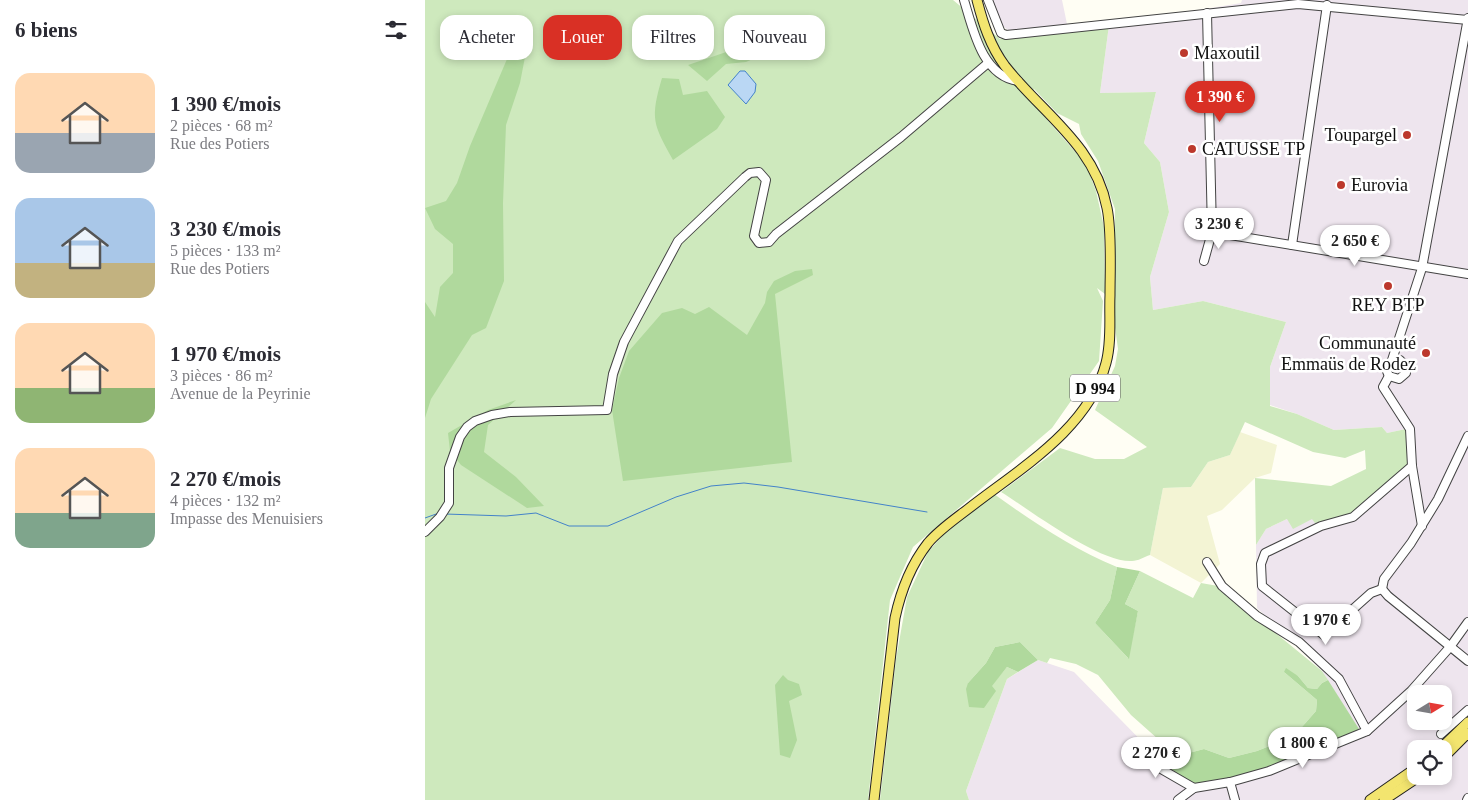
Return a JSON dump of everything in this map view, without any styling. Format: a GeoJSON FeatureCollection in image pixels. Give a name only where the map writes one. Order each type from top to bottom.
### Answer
{"type":"FeatureCollection","features":[{"type":"Feature","properties":{"kind":"main road","name":"D 994"},"geometry":{"type":"LineString","coordinates":[[873,800],[895,618],[901,590],[915,561],[929,541],[1069,427],[1091,398],[1106,363],[1109,318],[1108,218],[1099,177],[1082,149],[1018,80],[995,51],[987,34],[977,0]]}},
{"type":"Feature","properties":{"kind":"main road"},"geometry":{"type":"LineString","coordinates":[[1449,740],[1468,722]]}},
{"type":"Feature","properties":{"kind":"main road"},"geometry":{"type":"LineString","coordinates":[[1452,749],[1468,733]]}},
{"type":"Feature","properties":{"kind":"main road"},"geometry":{"type":"LineString","coordinates":[[1369,800],[1407,774]]}},
{"type":"Feature","properties":{"kind":"main road"},"geometry":{"type":"LineString","coordinates":[[1384,800],[1407,785]]}},
{"type":"Feature","properties":{"kind":"street"},"geometry":{"type":"LineString","coordinates":[[964,0],[972,26],[988,63],[1008,79],[1018,80]]}},
{"type":"Feature","properties":{"kind":"street"},"geometry":{"type":"LineString","coordinates":[[988,0],[1001,33],[1006,36],[1299,4],[1327,5],[1468,20],[1423,268],[1392,360],[1386,368],[1389,376],[1383,387],[1410,430],[1421,526]]}},
{"type":"Feature","properties":{"kind":"street"},"geometry":{"type":"LineString","coordinates":[[1292,245],[1327,5]]}},
{"type":"Feature","properties":{"kind":"street"},"geometry":{"type":"LineString","coordinates":[[1204,261],[1212,232],[1207,13]]}},
{"type":"Feature","properties":{"kind":"street"},"geometry":{"type":"LineString","coordinates":[[425,532],[442,514],[450,498],[449,468],[460,437],[467,427],[475,421],[492,414],[509,412],[607,410],[613,374],[624,342],[678,241],[745,177],[750,173],[759,172],[766,180],[754,236],[759,243],[769,242],[776,234],[901,137],[988,63]]}},
{"type":"Feature","properties":{"kind":"street"},"geometry":{"type":"LineString","coordinates":[[1212,232],[1468,274]]}},
{"type":"Feature","properties":{"kind":"street"},"geometry":{"type":"LineString","coordinates":[[1389,376],[1399,379],[1404,376],[1406,370],[1403,361],[1392,360]]}},
{"type":"Feature","properties":{"kind":"street"},"geometry":{"type":"LineString","coordinates":[[1468,436],[1438,499],[1384,579],[1382,589],[1387,596],[1468,662]]}},
{"type":"Feature","properties":{"kind":"street"},"geometry":{"type":"LineString","coordinates":[[1382,589],[1371,593],[1324,635],[1262,586],[1261,564],[1265,553],[1321,526],[1353,517],[1413,466]]}},
{"type":"Feature","properties":{"kind":"street"},"geometry":{"type":"LineString","coordinates":[[1207,562],[1222,586],[1257,616],[1299,642],[1339,679],[1367,731]]}},
{"type":"Feature","properties":{"kind":"street"},"geometry":{"type":"LineString","coordinates":[[1178,800],[1194,788],[1230,782],[1269,771],[1367,731],[1404,698],[1450,647],[1468,622]]}},
{"type":"Feature","properties":{"kind":"street"},"geometry":{"type":"LineString","coordinates":[[1441,734],[1468,710]]}},
{"type":"Feature","properties":{"kind":"street"},"geometry":{"type":"LineString","coordinates":[[1130,750],[1194,788]]}},
{"type":"Feature","properties":{"kind":"street"},"geometry":{"type":"LineString","coordinates":[[1230,782],[1235,800]]}},
{"type":"Feature","properties":{"kind":"shaded area"},"geometry":{"type":"Polygon","coordinates":[[[993,0],[1062,0],[1067,24],[1011,32],[1001,25],[993,0]]]}},
{"type":"Feature","properties":{"kind":"shaded area"},"geometry":{"type":"Polygon","coordinates":[[[1242,0],[1468,0],[1468,800],[969,800],[966,791],[1007,679],[1038,660],[1074,672],[1164,764],[1193,784],[1359,730],[1322,671],[1257,608],[1256,545],[1266,529],[1287,519],[1334,518],[1350,515],[1409,466],[1406,429],[1387,433],[1382,427],[1334,430],[1270,405],[1270,367],[1286,322],[1203,301],[1153,310],[1150,277],[1169,212],[1160,162],[1144,143],[1156,92],[1100,93],[1109,25],[1241,3],[1242,0]]]}},
{"type":"Feature","properties":{"kind":"green space"},"geometry":{"type":"Polygon","coordinates":[[[425,0],[953,0],[1000,39],[1109,25],[1100,93],[1156,92],[1144,143],[1160,162],[1169,212],[1150,277],[1153,310],[1203,301],[1286,322],[1270,367],[1270,406],[1297,414],[1334,430],[1382,427],[1387,433],[1406,429],[1409,466],[1350,515],[1315,523],[1312,519],[1293,529],[1287,519],[1266,529],[1256,545],[1255,478],[1331,486],[1366,469],[1365,450],[1345,458],[1313,452],[1245,422],[1230,455],[1208,462],[1191,487],[1163,488],[1150,555],[1132,561],[1102,554],[1084,545],[1001,492],[1060,448],[1095,459],[1124,459],[1147,447],[1095,410],[1115,366],[1118,349],[1114,320],[1115,209],[1098,161],[1081,134],[1079,124],[1057,113],[1034,89],[1029,99],[1086,164],[1096,191],[1104,227],[1105,294],[1097,288],[1103,301],[1099,361],[1052,428],[913,547],[890,600],[868,800],[425,800],[425,0]]]}},
{"type":"Feature","properties":{"kind":"green space"},"geometry":{"type":"Polygon","coordinates":[[[724,53],[724,60],[751,60],[726,64],[707,81],[688,65],[703,60],[714,60],[714,56],[724,53]]]}},
{"type":"Feature","properties":{"kind":"green space"},"geometry":{"type":"Polygon","coordinates":[[[507,60],[524,60],[520,83],[506,125],[503,203],[504,281],[486,328],[472,335],[431,399],[425,418],[425,302],[435,317],[440,287],[453,273],[453,244],[435,229],[425,208],[446,201],[457,183],[470,146],[507,60]]]}},
{"type":"Feature","properties":{"kind":"green space"},"geometry":{"type":"Polygon","coordinates":[[[662,78],[679,79],[683,95],[707,91],[725,117],[717,129],[673,160],[661,138],[655,121],[656,103],[662,78]]]}},
{"type":"Feature","properties":{"kind":"green space"},"geometry":{"type":"Polygon","coordinates":[[[812,269],[813,275],[775,294],[792,462],[623,481],[612,410],[619,378],[629,351],[662,313],[682,308],[695,314],[709,307],[747,335],[765,303],[767,292],[774,281],[795,271],[812,269]]]}},
{"type":"Feature","properties":{"kind":"green space"},"geometry":{"type":"Polygon","coordinates":[[[516,400],[488,425],[484,452],[516,477],[544,506],[527,508],[461,465],[450,451],[448,433],[488,410],[516,400]]]}},
{"type":"Feature","properties":{"kind":"green space"},"geometry":{"type":"Polygon","coordinates":[[[1240,432],[1277,445],[1271,473],[1255,478],[1222,510],[1207,516],[1220,564],[1201,583],[1150,555],[1163,488],[1191,487],[1208,462],[1230,455],[1240,432]]]}},
{"type":"Feature","properties":{"kind":"green space"},"geometry":{"type":"Polygon","coordinates":[[[994,494],[1054,534],[1085,552],[1117,567],[1110,600],[1095,623],[1128,658],[1138,611],[1125,604],[1140,571],[1193,598],[1201,583],[1218,586],[1322,671],[1328,680],[1317,689],[1308,688],[1298,676],[1284,672],[1317,700],[1316,711],[1294,736],[1257,751],[1229,758],[1204,749],[1177,756],[1131,715],[1098,675],[1076,664],[1050,658],[1047,663],[1038,660],[1020,642],[995,647],[986,663],[968,683],[991,686],[1007,667],[1018,672],[1007,679],[966,791],[969,800],[880,800],[896,659],[907,597],[928,552],[943,535],[994,494]]]}},
{"type":"Feature","properties":{"kind":"green space"},"geometry":{"type":"Polygon","coordinates":[[[1117,567],[1140,571],[1125,604],[1138,611],[1129,659],[1095,623],[1110,600],[1117,567]]]}},
{"type":"Feature","properties":{"kind":"green space"},"geometry":{"type":"Polygon","coordinates":[[[1020,642],[1038,660],[1018,672],[1007,667],[992,686],[996,691],[984,708],[969,707],[966,689],[968,683],[986,663],[995,647],[1020,642]]]}},
{"type":"Feature","properties":{"kind":"green space"},"geometry":{"type":"Polygon","coordinates":[[[1286,668],[1298,676],[1308,688],[1317,689],[1328,680],[1359,729],[1347,737],[1248,775],[1193,784],[1164,764],[1177,756],[1204,749],[1229,758],[1257,751],[1294,736],[1316,711],[1317,700],[1284,672],[1286,668]]]}},
{"type":"Feature","properties":{"kind":"green space"},"geometry":{"type":"Polygon","coordinates":[[[783,675],[788,680],[799,684],[802,695],[789,701],[797,740],[790,758],[780,755],[775,685],[783,675]]]}},
{"type":"Feature","properties":{"kind":"water"},"geometry":{"type":"Polygon","coordinates":[[[740,71],[745,71],[756,84],[755,92],[746,104],[728,85],[740,71]]]}},
{"type":"Feature","properties":{"kind":"waterway"},"geometry":{"type":"LineString","coordinates":[[445,514],[506,516],[536,513],[569,526],[608,526],[676,497],[711,486],[744,483],[927,512]]}},
{"type":"Feature","properties":{"kind":"waterway"},"geometry":{"type":"LineString","coordinates":[[425,518],[439,513]]}},
{"type":"Feature","properties":{"kind":"place","name":"Maxoutil"},"geometry":{"type":"Point","coordinates":[1184,53]}},
{"type":"Feature","properties":{"kind":"place","name":"Toupargel"},"geometry":{"type":"Point","coordinates":[1407,135]}},
{"type":"Feature","properties":{"kind":"place","name":"CATUSSE TP"},"geometry":{"type":"Point","coordinates":[1192,149]}},
{"type":"Feature","properties":{"kind":"place","name":"Eurovia"},"geometry":{"type":"Point","coordinates":[1341,185]}},
{"type":"Feature","properties":{"kind":"place","name":"REY BTP"},"geometry":{"type":"Point","coordinates":[1388,286]}},
{"type":"Feature","properties":{"kind":"place","name":"Communauté Emmaüs de Rodez"},"geometry":{"type":"Point","coordinates":[1426,353]}}]}
